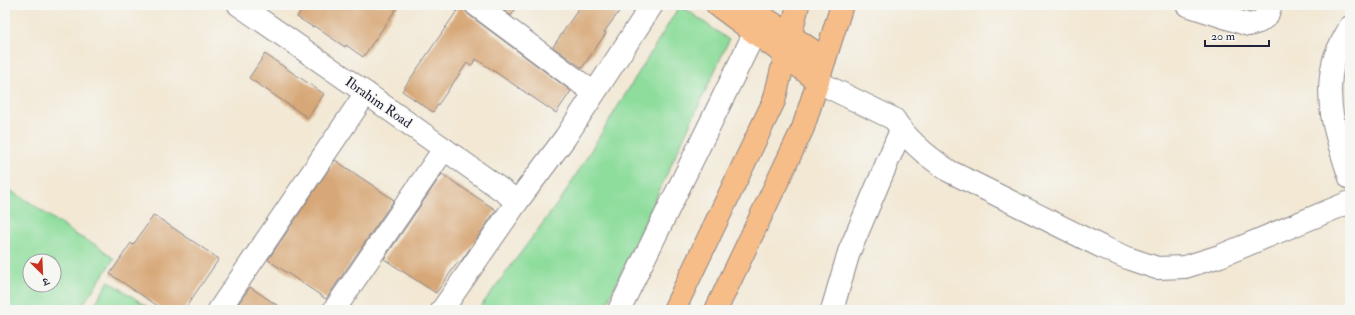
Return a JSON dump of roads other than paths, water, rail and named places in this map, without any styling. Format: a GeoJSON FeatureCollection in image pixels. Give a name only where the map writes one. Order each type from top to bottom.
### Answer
{"type":"FeatureCollection","features":[{"type":"Feature","properties":{"kind":"main road"},"geometry":{"type":"LineString","coordinates":[[717,5],[760,25],[788,45],[825,59]]}},
{"type":"Feature","properties":{"kind":"main road"},"geometry":{"type":"LineString","coordinates":[[746,5],[760,25]]}},
{"type":"Feature","properties":{"kind":"main road"},"geometry":{"type":"LineString","coordinates":[[674,310],[774,101],[798,5]]}},
{"type":"Feature","properties":{"kind":"main road"},"geometry":{"type":"LineString","coordinates":[[716,310],[803,128],[842,5]]}},
{"type":"Feature","properties":{"kind":"main road"},"geometry":{"type":"LineString","coordinates":[[788,45],[818,82]]}},
{"type":"Feature","properties":{"kind":"street","name":"Ibrahim Road"},"geometry":{"type":"LineString","coordinates":[[239,5],[366,93],[517,202]]}},
{"type":"Feature","properties":{"kind":"street"},"geometry":{"type":"LineString","coordinates":[[476,5],[594,93]]}},
{"type":"Feature","properties":{"kind":"street"},"geometry":{"type":"LineString","coordinates":[[442,310],[517,202],[565,138],[652,5]]}},
{"type":"Feature","properties":{"kind":"street"},"geometry":{"type":"LineString","coordinates":[[1187,5],[1249,25],[1259,22],[1267,16],[1271,5]]}},
{"type":"Feature","properties":{"kind":"street"},"geometry":{"type":"LineString","coordinates":[[619,310],[760,25]]}},
{"type":"Feature","properties":{"kind":"street"},"geometry":{"type":"LineString","coordinates":[[1350,27],[1334,59],[1330,80],[1329,99],[1336,135],[1350,178]]}},
{"type":"Feature","properties":{"kind":"street"},"geometry":{"type":"LineString","coordinates":[[818,82],[894,119],[901,130],[932,160],[949,171],[1104,248],[1157,268],[1185,267],[1220,256],[1350,202]]}},
{"type":"Feature","properties":{"kind":"street"},"geometry":{"type":"LineString","coordinates":[[219,310],[366,93]]}},
{"type":"Feature","properties":{"kind":"street"},"geometry":{"type":"LineString","coordinates":[[832,310],[849,252],[901,130]]}},
{"type":"Feature","properties":{"kind":"street"},"geometry":{"type":"LineString","coordinates":[[334,310],[444,149]]}}]}
